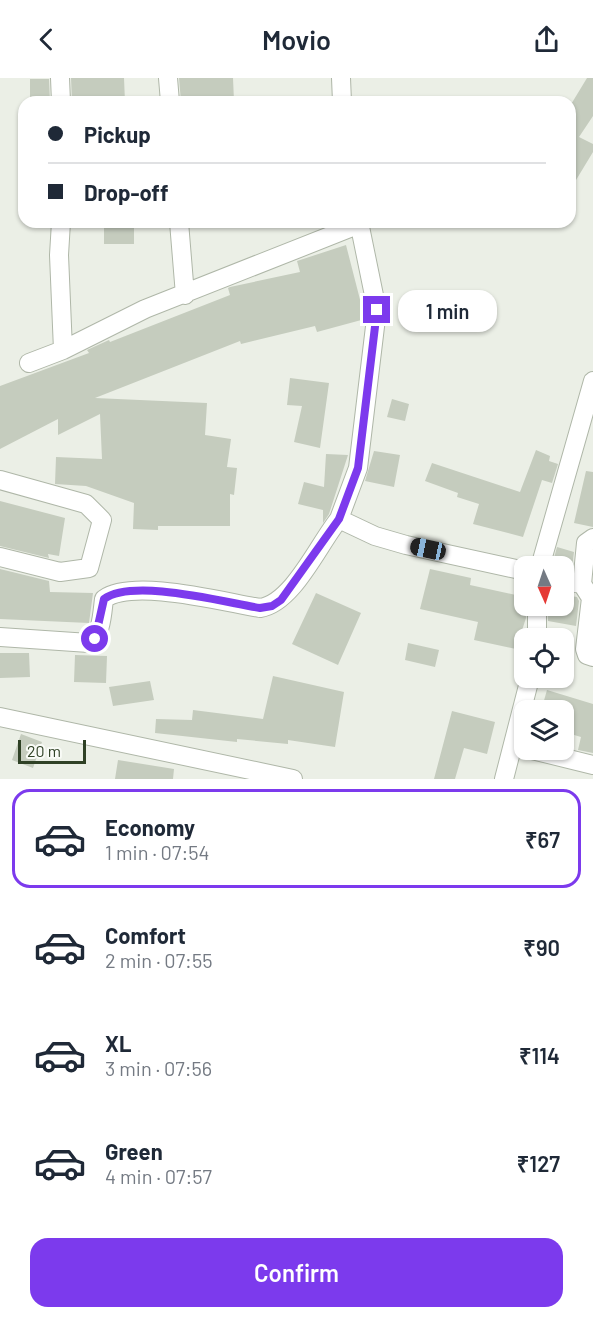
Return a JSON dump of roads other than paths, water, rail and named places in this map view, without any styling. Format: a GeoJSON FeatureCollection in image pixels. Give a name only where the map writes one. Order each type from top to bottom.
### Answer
{"type":"FeatureCollection","features":[{"type":"Feature","properties":{"kind":"street"},"geometry":{"type":"LineString","coordinates":[[60,78],[61,96]]}},
{"type":"Feature","properties":{"kind":"street"},"geometry":{"type":"LineString","coordinates":[[168,78],[170,96]]}},
{"type":"Feature","properties":{"kind":"street"},"geometry":{"type":"LineString","coordinates":[[341,78],[342,96]]}},
{"type":"Feature","properties":{"kind":"street"},"geometry":{"type":"LineString","coordinates":[[61,228],[59,255],[63,350]]}},
{"type":"Feature","properties":{"kind":"street"},"geometry":{"type":"LineString","coordinates":[[179,228],[185,295]]}},
{"type":"Feature","properties":{"kind":"street"},"geometry":{"type":"LineString","coordinates":[[29,363],[63,350],[145,309],[185,295],[347,228]]}},
{"type":"Feature","properties":{"kind":"street"},"geometry":{"type":"LineString","coordinates":[[0,637],[89,643],[95,639],[99,630],[104,599],[113,593],[123,591],[140,589],[260,608],[272,606],[289,590],[339,519],[358,468],[377,310],[360,228]]}},
{"type":"Feature","properties":{"kind":"street"},"geometry":{"type":"LineString","coordinates":[[543,556],[593,381]]}},
{"type":"Feature","properties":{"kind":"street"},"geometry":{"type":"LineString","coordinates":[[0,480],[86,504],[102,520],[89,568],[60,572],[0,556]]}},
{"type":"Feature","properties":{"kind":"street"},"geometry":{"type":"LineString","coordinates":[[339,519],[396,542],[514,569]]}},
{"type":"Feature","properties":{"kind":"street"},"geometry":{"type":"LineString","coordinates":[[574,579],[586,543],[593,538]]}},
{"type":"Feature","properties":{"kind":"street"},"geometry":{"type":"LineString","coordinates":[[574,583],[591,598],[585,649],[587,655],[593,657]]}},
{"type":"Feature","properties":{"kind":"street"},"geometry":{"type":"LineString","coordinates":[[0,717],[293,779]]}},
{"type":"Feature","properties":{"kind":"street"},"geometry":{"type":"LineString","coordinates":[[504,779],[514,758]]}},
{"type":"Feature","properties":{"kind":"street"},"geometry":{"type":"LineString","coordinates":[[573,760],[593,765]]}}]}
